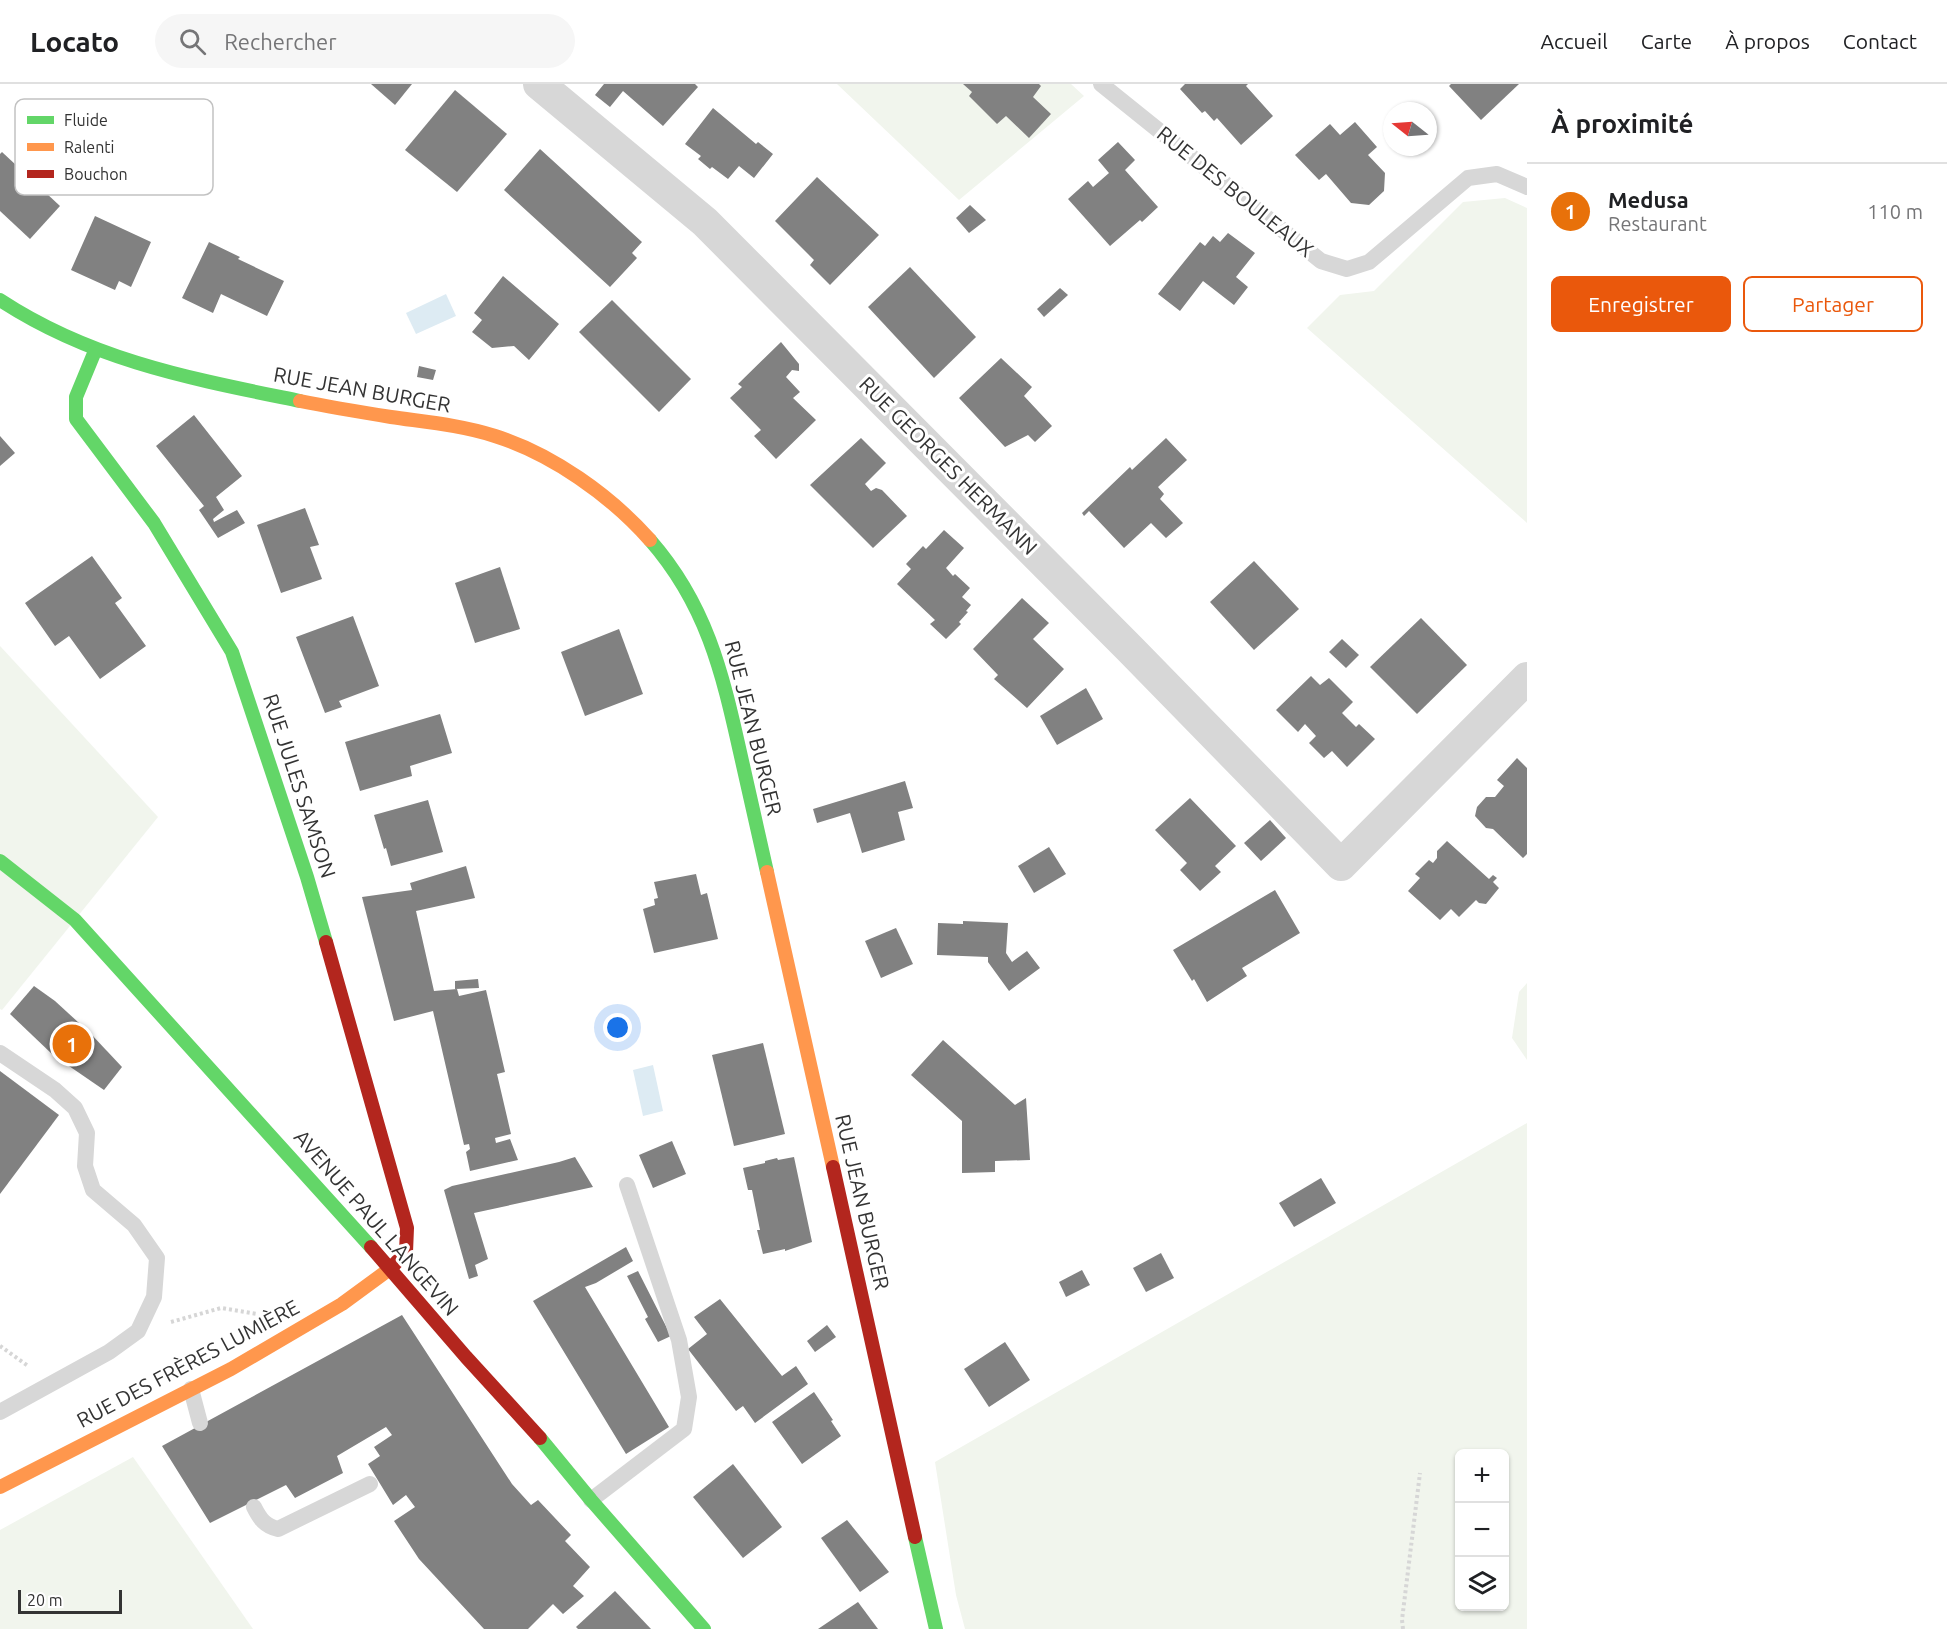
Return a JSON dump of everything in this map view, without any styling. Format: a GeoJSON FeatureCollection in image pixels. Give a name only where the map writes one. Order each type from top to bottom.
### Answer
{"type":"FeatureCollection","features":[{"type":"Feature","properties":{"kind":"main road","name":"RUE JEAN BURGER"},"geometry":{"type":"LineString","coordinates":[[0,300],[51,330],[95,351],[165,372],[340,409],[471,431],[508,441],[542,458],[598,493],[649,540],[676,575],[710,640],[736,735],[936,1629]]}},
{"type":"Feature","properties":{"kind":"main road","name":"RUE JULES SAMSON"},"geometry":{"type":"LineString","coordinates":[[95,351],[76,397],[76,419],[154,524],[232,652],[308,878],[407,1228],[405,1252],[390,1269]]}},
{"type":"Feature","properties":{"kind":"main road","name":"AVENUE PAUL LANGEVIN"},"geometry":{"type":"LineString","coordinates":[[0,861],[75,920],[334,1204],[466,1357],[549,1448],[591,1500],[704,1629]]}},
{"type":"Feature","properties":{"kind":"main road","name":"RUE DES FRÈRES LUMIÈRE"},"geometry":{"type":"LineString","coordinates":[[0,1487],[231,1369],[342,1304],[390,1269]]}},
{"type":"Feature","properties":{"kind":"street","name":"RUE GEORGES HERMANN"},"geometry":{"type":"LineString","coordinates":[[539,84],[705,222],[1121,640],[1341,865],[1527,678]]}},
{"type":"Feature","properties":{"kind":"lane","name":"RUE DES BOULEAUX"},"geometry":{"type":"LineString","coordinates":[[1101,84],[1321,261],[1347,269],[1369,262],[1468,178],[1497,174],[1527,187]]}},
{"type":"Feature","properties":{"kind":"lane"},"geometry":{"type":"LineString","coordinates":[[0,1053],[55,1090],[75,1108],[87,1133],[85,1166],[93,1190],[134,1225],[157,1258],[154,1297],[138,1331],[109,1352],[0,1412]]}},
{"type":"Feature","properties":{"kind":"lane"},"geometry":{"type":"LineString","coordinates":[[591,1500],[684,1429],[689,1397],[679,1340],[627,1185]]}},
{"type":"Feature","properties":{"kind":"lane"},"geometry":{"type":"LineString","coordinates":[[191,1389],[200,1423]]}},
{"type":"Feature","properties":{"kind":"lane"},"geometry":{"type":"LineString","coordinates":[[254,1507],[262,1521],[271,1528],[278,1529],[370,1484]]}},
{"type":"Feature","properties":{"kind":"path"},"geometry":{"type":"LineString","coordinates":[[138,1331],[221,1308],[274,1317],[295,1331]]}},
{"type":"Feature","properties":{"kind":"path"},"geometry":{"type":"LineString","coordinates":[[0,1346],[29,1366]]}},
{"type":"Feature","properties":{"kind":"path"},"geometry":{"type":"LineString","coordinates":[[1403,1629],[1402,1620],[1420,1473]]}},
{"type":"Feature","properties":{"kind":"shaded area"},"geometry":{"type":"Polygon","coordinates":[[[837,84],[1071,84],[1084,96],[959,200],[837,84]]]}},
{"type":"Feature","properties":{"kind":"shaded area"},"geometry":{"type":"Polygon","coordinates":[[[1505,198],[1527,208],[1527,523],[1307,328],[1340,295],[1374,291],[1463,202],[1505,198]]]}},
{"type":"Feature","properties":{"kind":"shaded area"},"geometry":{"type":"Polygon","coordinates":[[[446,294],[456,316],[416,334],[406,313],[446,294]]]}},
{"type":"Feature","properties":{"kind":"shaded area"},"geometry":{"type":"Polygon","coordinates":[[[0,646],[158,817],[2,1010],[0,1009],[0,646]]]}},
{"type":"Feature","properties":{"kind":"shaded area"},"geometry":{"type":"Polygon","coordinates":[[[1527,983],[1527,1060],[1512,1038],[1519,992],[1527,983]]]}},
{"type":"Feature","properties":{"kind":"shaded area"},"geometry":{"type":"Polygon","coordinates":[[[653,1065],[663,1111],[643,1116],[633,1070],[653,1065]]]}},
{"type":"Feature","properties":{"kind":"shaded area"},"geometry":{"type":"Polygon","coordinates":[[[1527,1123],[1527,1629],[965,1629],[956,1595],[935,1462],[1527,1123]]]}},
{"type":"Feature","properties":{"kind":"shaded area"},"geometry":{"type":"Polygon","coordinates":[[[133,1457],[253,1629],[0,1629],[0,1530],[133,1457]]]}},
{"type":"Feature","properties":{"kind":"building"},"geometry":{"type":"Polygon","coordinates":[[[371,84],[412,84],[395,105],[371,84]]]}},
{"type":"Feature","properties":{"kind":"building"},"geometry":{"type":"Polygon","coordinates":[[[604,84],[695,84],[698,87],[663,126],[623,91],[610,107],[595,95],[604,84]]]}},
{"type":"Feature","properties":{"kind":"building"},"geometry":{"type":"Polygon","coordinates":[[[963,84],[1039,84],[1041,86],[1033,97],[1051,114],[1029,138],[1006,116],[997,124],[969,96],[972,92],[963,84]]]}},
{"type":"Feature","properties":{"kind":"building"},"geometry":{"type":"Polygon","coordinates":[[[1185,84],[1248,84],[1246,86],[1273,116],[1241,145],[1217,118],[1214,121],[1205,111],[1202,113],[1180,89],[1185,84]]]}},
{"type":"Feature","properties":{"kind":"building"},"geometry":{"type":"Polygon","coordinates":[[[1451,84],[1519,84],[1481,120],[1449,86],[1451,84]]]}},
{"type":"Feature","properties":{"kind":"building"},"geometry":{"type":"Polygon","coordinates":[[[455,90],[507,134],[457,192],[405,150],[455,90]]]}},
{"type":"Feature","properties":{"kind":"building"},"geometry":{"type":"Polygon","coordinates":[[[713,108],[756,144],[758,142],[773,154],[754,178],[739,166],[728,179],[712,167],[710,169],[698,159],[701,156],[685,144],[713,108]]]}},
{"type":"Feature","properties":{"kind":"building"},"geometry":{"type":"Polygon","coordinates":[[[1355,122],[1377,147],[1368,155],[1385,173],[1384,191],[1369,205],[1351,203],[1326,174],[1319,180],[1295,155],[1330,124],[1340,135],[1355,122]]]}},
{"type":"Feature","properties":{"kind":"building"},"geometry":{"type":"Polygon","coordinates":[[[1118,142],[1135,160],[1125,170],[1158,207],[1110,246],[1068,199],[1088,181],[1093,187],[1109,173],[1098,160],[1118,142]]]}},
{"type":"Feature","properties":{"kind":"building"},"geometry":{"type":"Polygon","coordinates":[[[540,149],[642,242],[632,253],[637,258],[610,287],[504,190],[540,149]]]}},
{"type":"Feature","properties":{"kind":"building"},"geometry":{"type":"Polygon","coordinates":[[[2,152],[15,164],[15,195],[48,195],[60,206],[30,239],[0,211],[0,154],[2,152]]]}},
{"type":"Feature","properties":{"kind":"building"},"geometry":{"type":"Polygon","coordinates":[[[817,177],[879,235],[830,285],[810,265],[814,260],[775,221],[817,177]]]}},
{"type":"Feature","properties":{"kind":"building"},"geometry":{"type":"Polygon","coordinates":[[[970,205],[986,220],[969,233],[956,218],[970,205]]]}},
{"type":"Feature","properties":{"kind":"building"},"geometry":{"type":"Polygon","coordinates":[[[95,216],[151,242],[131,287],[119,281],[115,290],[71,270],[95,216]]]}},
{"type":"Feature","properties":{"kind":"building"},"geometry":{"type":"Polygon","coordinates":[[[1228,233],[1255,253],[1236,277],[1248,287],[1234,305],[1203,281],[1180,311],[1158,294],[1200,242],[1205,246],[1213,236],[1220,242],[1228,233]]]}},
{"type":"Feature","properties":{"kind":"building"},"geometry":{"type":"Polygon","coordinates":[[[209,242],[284,281],[267,316],[221,294],[213,313],[182,298],[209,242]]]}},
{"type":"Feature","properties":{"kind":"building"},"geometry":{"type":"Polygon","coordinates":[[[910,267],[976,337],[934,378],[868,307],[910,267]]]}},
{"type":"Feature","properties":{"kind":"building"},"geometry":{"type":"Polygon","coordinates":[[[503,276],[559,324],[529,360],[514,346],[492,348],[472,332],[482,320],[474,313],[503,276]]]}},
{"type":"Feature","properties":{"kind":"building"},"geometry":{"type":"Polygon","coordinates":[[[1060,288],[1068,295],[1044,317],[1037,309],[1060,288]]]}},
{"type":"Feature","properties":{"kind":"building"},"geometry":{"type":"Polygon","coordinates":[[[612,300],[691,379],[659,412],[579,332],[612,300]]]}},
{"type":"Feature","properties":{"kind":"building"},"geometry":{"type":"Polygon","coordinates":[[[781,342],[799,364],[799,371],[792,370],[786,377],[800,392],[793,398],[816,420],[776,459],[754,436],[761,430],[730,398],[742,387],[738,384],[781,342]]]}},
{"type":"Feature","properties":{"kind":"building"},"geometry":{"type":"Polygon","coordinates":[[[1001,358],[1032,387],[1024,396],[1052,426],[1035,442],[1028,435],[1005,447],[959,398],[1001,358]]]}},
{"type":"Feature","properties":{"kind":"building"},"geometry":{"type":"Polygon","coordinates":[[[419,366],[436,370],[433,380],[417,377],[419,366]]]}},
{"type":"Feature","properties":{"kind":"building"},"geometry":{"type":"Polygon","coordinates":[[[194,415],[242,476],[216,497],[224,510],[213,519],[214,522],[237,510],[245,523],[218,538],[199,510],[204,506],[156,446],[194,415]]]}},
{"type":"Feature","properties":{"kind":"building"},"geometry":{"type":"Polygon","coordinates":[[[0,436],[15,453],[0,466],[0,436]]]}},
{"type":"Feature","properties":{"kind":"building"},"geometry":{"type":"Polygon","coordinates":[[[861,438],[886,463],[865,484],[871,491],[876,488],[882,490],[907,516],[873,548],[810,485],[861,438]]]}},
{"type":"Feature","properties":{"kind":"building"},"geometry":{"type":"Polygon","coordinates":[[[1166,438],[1187,460],[1158,487],[1164,494],[1160,499],[1183,523],[1166,538],[1151,523],[1124,548],[1089,511],[1084,516],[1082,513],[1130,467],[1132,470],[1166,438]]]}},
{"type":"Feature","properties":{"kind":"building"},"geometry":{"type":"Polygon","coordinates":[[[305,508],[319,545],[310,547],[322,579],[281,593],[257,525],[305,508]]]}},
{"type":"Feature","properties":{"kind":"building"},"geometry":{"type":"Polygon","coordinates":[[[944,530],[964,548],[946,568],[970,588],[962,597],[971,605],[959,622],[961,624],[946,639],[930,624],[935,620],[897,584],[911,569],[906,564],[923,546],[926,549],[944,530]]]}},
{"type":"Feature","properties":{"kind":"building"},"geometry":{"type":"Polygon","coordinates":[[[92,556],[122,598],[115,603],[146,646],[100,679],[69,636],[55,646],[25,603],[92,556]]]}},
{"type":"Feature","properties":{"kind":"building"},"geometry":{"type":"Polygon","coordinates":[[[1254,561],[1299,609],[1254,650],[1210,602],[1254,561]]]}},
{"type":"Feature","properties":{"kind":"building"},"geometry":{"type":"Polygon","coordinates":[[[500,567],[520,629],[475,643],[455,583],[500,567]]]}},
{"type":"Feature","properties":{"kind":"building"},"geometry":{"type":"Polygon","coordinates":[[[1022,598],[1049,623],[1033,639],[1064,669],[1027,708],[994,679],[998,675],[973,649],[1022,598]]]}},
{"type":"Feature","properties":{"kind":"building"},"geometry":{"type":"Polygon","coordinates":[[[353,616],[379,686],[339,701],[342,707],[325,713],[296,637],[353,616]]]}},
{"type":"Feature","properties":{"kind":"building"},"geometry":{"type":"Polygon","coordinates":[[[1421,618],[1467,665],[1417,714],[1370,667],[1421,618]]]}},
{"type":"Feature","properties":{"kind":"building"},"geometry":{"type":"Polygon","coordinates":[[[619,629],[643,694],[585,716],[561,652],[619,629]]]}},
{"type":"Feature","properties":{"kind":"building"},"geometry":{"type":"Polygon","coordinates":[[[1342,639],[1359,655],[1346,668],[1329,652],[1342,639]]]}},
{"type":"Feature","properties":{"kind":"building"},"geometry":{"type":"Polygon","coordinates":[[[1311,676],[1320,685],[1329,678],[1353,702],[1342,713],[1356,727],[1359,724],[1375,739],[1347,767],[1332,751],[1324,758],[1309,743],[1316,736],[1305,724],[1298,732],[1276,710],[1311,676]]]}},
{"type":"Feature","properties":{"kind":"building"},"geometry":{"type":"Polygon","coordinates":[[[1086,688],[1103,719],[1057,745],[1040,716],[1086,688]]]}},
{"type":"Feature","properties":{"kind":"building"},"geometry":{"type":"Polygon","coordinates":[[[440,714],[452,753],[410,766],[412,776],[360,791],[345,742],[440,714]]]}},
{"type":"Feature","properties":{"kind":"building"},"geometry":{"type":"Polygon","coordinates":[[[1517,758],[1527,768],[1527,854],[1523,858],[1493,829],[1486,828],[1475,816],[1477,807],[1486,797],[1495,797],[1504,786],[1497,780],[1517,758]]]}},
{"type":"Feature","properties":{"kind":"building"},"geometry":{"type":"Polygon","coordinates":[[[905,781],[913,808],[898,812],[905,840],[862,853],[850,813],[817,823],[813,809],[905,781]]]}},
{"type":"Feature","properties":{"kind":"building"},"geometry":{"type":"Polygon","coordinates":[[[1190,798],[1236,846],[1215,866],[1221,872],[1200,891],[1180,870],[1187,863],[1155,830],[1190,798]]]}},
{"type":"Feature","properties":{"kind":"building"},"geometry":{"type":"Polygon","coordinates":[[[428,800],[443,852],[391,866],[374,815],[428,800]]]}},
{"type":"Feature","properties":{"kind":"building"},"geometry":{"type":"Polygon","coordinates":[[[1270,820],[1286,838],[1261,861],[1244,843],[1270,820]]]}},
{"type":"Feature","properties":{"kind":"building"},"geometry":{"type":"Polygon","coordinates":[[[1447,841],[1489,879],[1493,875],[1497,878],[1493,882],[1499,888],[1486,904],[1476,900],[1459,917],[1451,909],[1440,920],[1408,891],[1420,878],[1415,874],[1429,860],[1433,863],[1437,858],[1437,851],[1447,841]]]}},
{"type":"Feature","properties":{"kind":"building"},"geometry":{"type":"Polygon","coordinates":[[[1049,847],[1066,874],[1034,893],[1018,866],[1049,847]]]}},
{"type":"Feature","properties":{"kind":"building"},"geometry":{"type":"Polygon","coordinates":[[[466,866],[475,898],[416,911],[434,991],[457,989],[459,996],[486,990],[505,1072],[497,1074],[511,1134],[495,1138],[496,1143],[510,1139],[518,1160],[470,1171],[466,1152],[470,1149],[469,1144],[464,1145],[433,1011],[394,1021],[362,897],[412,890],[410,883],[466,866]]]}},
{"type":"Feature","properties":{"kind":"building"},"geometry":{"type":"Polygon","coordinates":[[[696,874],[701,895],[707,893],[718,939],[654,953],[643,909],[655,905],[654,899],[658,898],[654,882],[696,874]]]}},
{"type":"Feature","properties":{"kind":"building"},"geometry":{"type":"Polygon","coordinates":[[[1275,890],[1300,933],[1242,968],[1247,976],[1207,1002],[1173,950],[1275,890]]]}},
{"type":"Feature","properties":{"kind":"building"},"geometry":{"type":"Polygon","coordinates":[[[963,921],[1008,923],[1006,953],[1012,962],[1027,951],[1040,968],[1009,991],[988,962],[988,957],[937,955],[938,923],[963,924],[963,921]]]}},
{"type":"Feature","properties":{"kind":"building"},"geometry":{"type":"Polygon","coordinates":[[[896,928],[913,964],[881,978],[865,941],[896,928]]]}},
{"type":"Feature","properties":{"kind":"building"},"geometry":{"type":"Polygon","coordinates":[[[478,979],[479,988],[455,989],[455,981],[478,979]]]}},
{"type":"Feature","properties":{"kind":"building"},"geometry":{"type":"Polygon","coordinates":[[[34,986],[55,1001],[91,1034],[122,1067],[104,1090],[53,1055],[10,1014],[34,986]]]}},
{"type":"Feature","properties":{"kind":"building"},"geometry":{"type":"Polygon","coordinates":[[[943,1040],[1015,1105],[1026,1098],[1030,1160],[995,1161],[995,1172],[962,1173],[962,1121],[911,1075],[943,1040]]]}},
{"type":"Feature","properties":{"kind":"building"},"geometry":{"type":"Polygon","coordinates":[[[763,1043],[785,1134],[734,1146],[712,1055],[763,1043]]]}},
{"type":"Feature","properties":{"kind":"building"},"geometry":{"type":"Polygon","coordinates":[[[0,1071],[59,1115],[0,1194],[0,1071]]]}},
{"type":"Feature","properties":{"kind":"building"},"geometry":{"type":"Polygon","coordinates":[[[672,1141],[686,1174],[653,1188],[639,1155],[672,1141]]]}},
{"type":"Feature","properties":{"kind":"building"},"geometry":{"type":"Polygon","coordinates":[[[575,1157],[593,1187],[474,1213],[488,1259],[475,1265],[478,1276],[469,1279],[444,1190],[452,1186],[575,1157]]]}},
{"type":"Feature","properties":{"kind":"building"},"geometry":{"type":"Polygon","coordinates":[[[794,1157],[812,1242],[785,1251],[785,1249],[763,1254],[757,1230],[760,1230],[752,1190],[748,1190],[743,1168],[777,1158],[778,1160],[794,1157]]]}},
{"type":"Feature","properties":{"kind":"building"},"geometry":{"type":"Polygon","coordinates":[[[1321,1178],[1336,1203],[1294,1227],[1279,1203],[1321,1178]]]}},
{"type":"Feature","properties":{"kind":"building"},"geometry":{"type":"Polygon","coordinates":[[[626,1247],[633,1261],[585,1287],[669,1427],[626,1454],[533,1301],[626,1247]]]}},
{"type":"Feature","properties":{"kind":"building"},"geometry":{"type":"Polygon","coordinates":[[[1161,1253],[1174,1278],[1146,1292],[1133,1268],[1161,1253]]]}},
{"type":"Feature","properties":{"kind":"building"},"geometry":{"type":"Polygon","coordinates":[[[1082,1270],[1090,1285],[1066,1297],[1059,1282],[1082,1270]]]}},
{"type":"Feature","properties":{"kind":"building"},"geometry":{"type":"Polygon","coordinates":[[[638,1271],[671,1336],[658,1342],[645,1319],[648,1317],[627,1276],[638,1271]]]}},
{"type":"Feature","properties":{"kind":"building"},"geometry":{"type":"Polygon","coordinates":[[[720,1299],[782,1376],[796,1366],[808,1384],[755,1423],[743,1406],[736,1411],[688,1349],[707,1334],[694,1317],[720,1299]]]}},
{"type":"Feature","properties":{"kind":"building"},"geometry":{"type":"Polygon","coordinates":[[[402,1315],[512,1484],[531,1505],[538,1500],[571,1535],[565,1541],[590,1567],[573,1586],[584,1596],[563,1614],[553,1604],[528,1629],[484,1629],[419,1559],[394,1521],[415,1507],[406,1495],[393,1505],[368,1464],[380,1456],[374,1447],[392,1435],[386,1427],[337,1456],[343,1473],[295,1498],[286,1485],[210,1523],[162,1446],[402,1315]]]}},
{"type":"Feature","properties":{"kind":"building"},"geometry":{"type":"Polygon","coordinates":[[[827,1325],[836,1337],[815,1352],[807,1341],[827,1325]]]}},
{"type":"Feature","properties":{"kind":"building"},"geometry":{"type":"Polygon","coordinates":[[[1005,1342],[1030,1380],[989,1407],[964,1369],[1005,1342]]]}},
{"type":"Feature","properties":{"kind":"building"},"geometry":{"type":"Polygon","coordinates":[[[814,1392],[841,1436],[802,1464],[772,1422],[814,1392]]]}},
{"type":"Feature","properties":{"kind":"building"},"geometry":{"type":"Polygon","coordinates":[[[733,1464],[782,1527],[743,1558],[693,1497],[733,1464]]]}},
{"type":"Feature","properties":{"kind":"building"},"geometry":{"type":"Polygon","coordinates":[[[847,1520],[889,1572],[860,1592],[821,1538],[847,1520]]]}},
{"type":"Feature","properties":{"kind":"building"},"geometry":{"type":"Polygon","coordinates":[[[615,1591],[651,1629],[578,1629],[576,1627],[615,1591]]]}},
{"type":"Feature","properties":{"kind":"building"},"geometry":{"type":"Polygon","coordinates":[[[858,1602],[878,1629],[818,1629],[858,1602]]]}},
{"type":"Feature","properties":{"kind":"traffic: fast"},"geometry":{"type":"LineString","coordinates":[[0,300],[35,321],[108,353],[221,385],[300,401]]}},
{"type":"Feature","properties":{"kind":"traffic: fast"},"geometry":{"type":"LineString","coordinates":[[95,351],[76,397],[76,419],[154,523],[232,652],[307,877],[326,942]]}},
{"type":"Feature","properties":{"kind":"traffic: fast"},"geometry":{"type":"LineString","coordinates":[[650,540],[685,589],[709,640],[726,694],[767,872]]}},
{"type":"Feature","properties":{"kind":"traffic: fast"},"geometry":{"type":"LineString","coordinates":[[0,861],[75,920],[371,1247]]}},
{"type":"Feature","properties":{"kind":"traffic: fast"},"geometry":{"type":"LineString","coordinates":[[540,1438],[704,1629]]}},
{"type":"Feature","properties":{"kind":"traffic: fast"},"geometry":{"type":"LineString","coordinates":[[915,1537],[936,1629]]}},
{"type":"Feature","properties":{"kind":"traffic: slow"},"geometry":{"type":"LineString","coordinates":[[300,401],[456,426],[516,444],[559,465],[579,478],[617,507],[650,540]]}},
{"type":"Feature","properties":{"kind":"traffic: slow"},"geometry":{"type":"LineString","coordinates":[[767,872],[833,1167]]}},
{"type":"Feature","properties":{"kind":"traffic: slow"},"geometry":{"type":"LineString","coordinates":[[0,1487],[231,1369],[342,1304],[391,1268]]}},
{"type":"Feature","properties":{"kind":"traffic: jam"},"geometry":{"type":"LineString","coordinates":[[326,942],[407,1228],[406,1252],[391,1268]]}},
{"type":"Feature","properties":{"kind":"traffic: jam"},"geometry":{"type":"LineString","coordinates":[[833,1167],[915,1537]]}},
{"type":"Feature","properties":{"kind":"traffic: jam"},"geometry":{"type":"LineString","coordinates":[[371,1247],[540,1438]]}},
{"type":"Feature","properties":{"kind":"place","name":"Medusa"},"geometry":{"type":"Point","coordinates":[72,1044]}}]}
